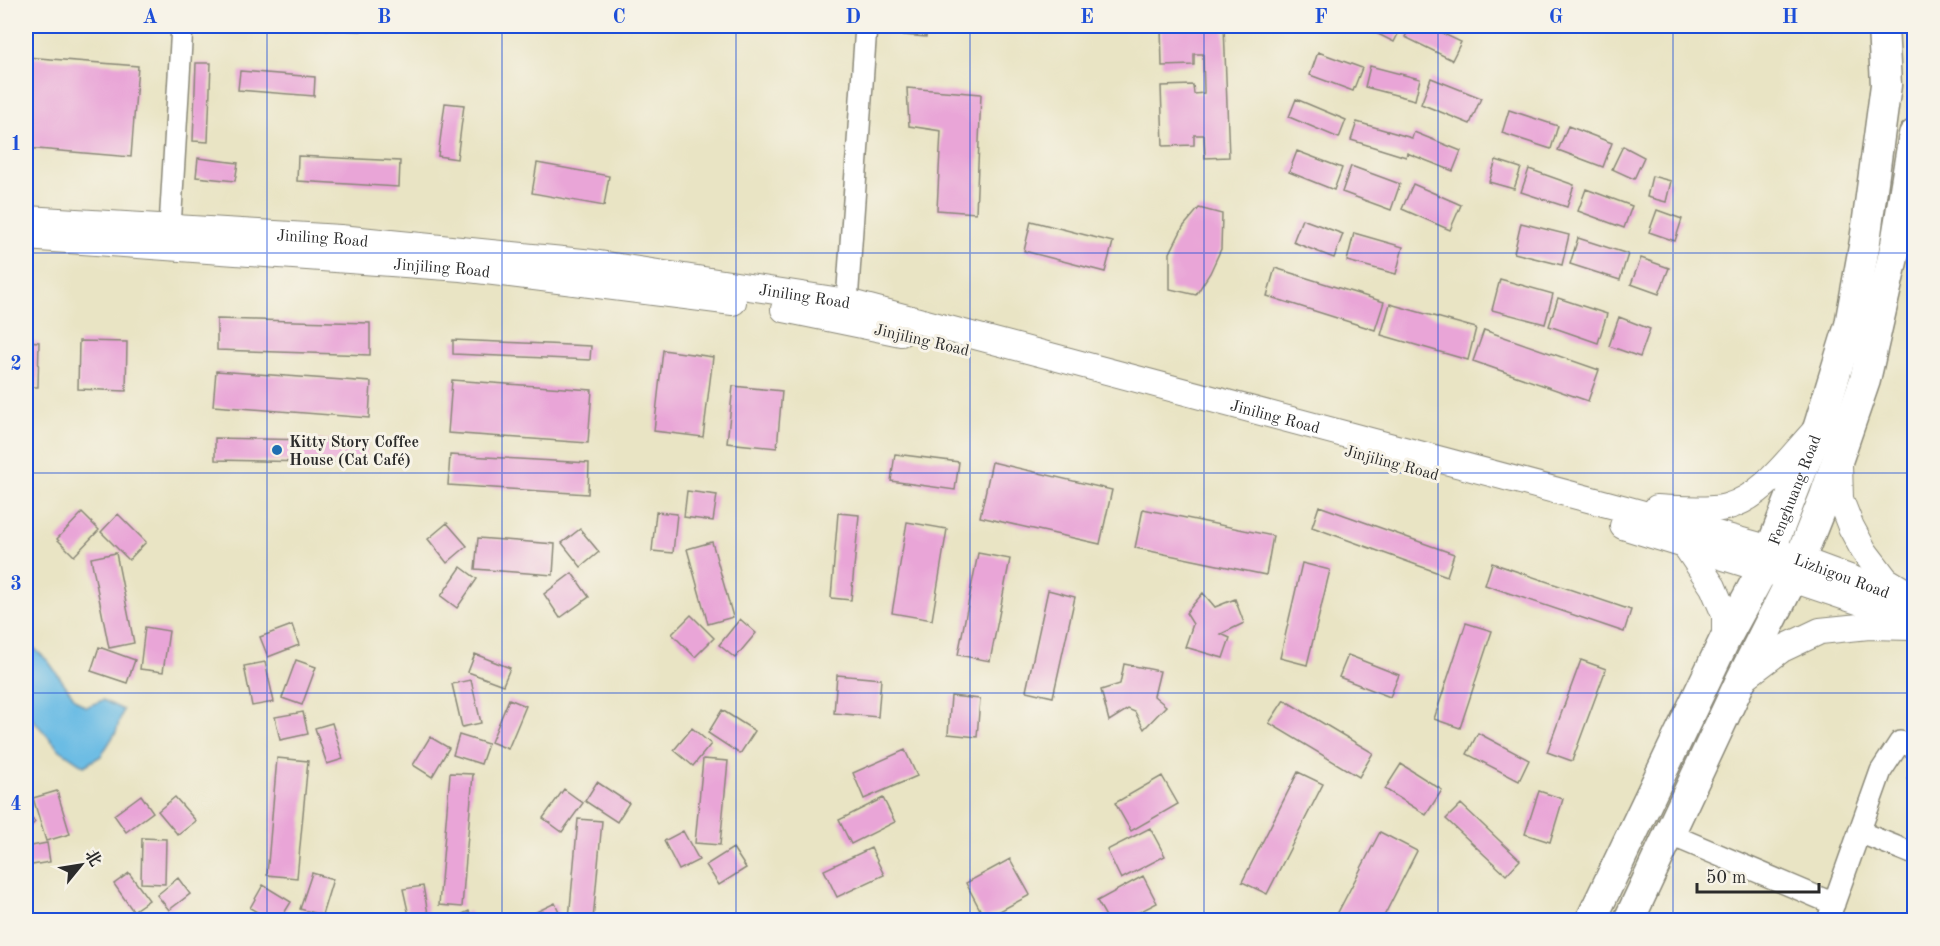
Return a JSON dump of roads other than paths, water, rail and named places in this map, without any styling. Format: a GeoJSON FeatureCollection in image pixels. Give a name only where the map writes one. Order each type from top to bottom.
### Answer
{"type":"FeatureCollection","features":[{"type":"Feature","properties":{"kind":"highway","name":"Fenghuang Road"},"geometry":{"type":"LineString","coordinates":[[1592,921],[1725,639],[1767,559],[1819,426],[1850,325],[1865,241],[1886,84],[1883,26]]}},
{"type":"Feature","properties":{"kind":"highway","name":"Fenghuang Road"},"geometry":{"type":"LineString","coordinates":[[1629,921],[1741,680],[1796,570],[1838,457],[1865,380],[1896,244],[1914,135]]}},
{"type":"Feature","properties":{"kind":"main road","name":"Jiniling Road"},"geometry":{"type":"LineString","coordinates":[[26,219],[340,238],[593,263],[848,302],[1622,508],[1767,559]]}},
{"type":"Feature","properties":{"kind":"main road","name":"Jinjiling Road"},"geometry":{"type":"LineString","coordinates":[[26,237],[461,268],[780,308],[914,336],[1565,508],[1685,545],[1767,559]]}},
{"type":"Feature","properties":{"kind":"main road"},"geometry":{"type":"LineString","coordinates":[[1622,508],[1724,508],[1745,499],[1772,478],[1819,426]]}},
{"type":"Feature","properties":{"kind":"main road"},"geometry":{"type":"LineString","coordinates":[[1838,457],[1840,499],[1851,528],[1864,551],[1886,580],[1914,597]]}},
{"type":"Feature","properties":{"kind":"main road"},"geometry":{"type":"LineString","coordinates":[[1685,545],[1713,587],[1725,615],[1725,639]]}},
{"type":"Feature","properties":{"kind":"main road","name":"Lizhigou Road"},"geometry":{"type":"LineString","coordinates":[[1767,559],[1914,620]]}},
{"type":"Feature","properties":{"kind":"main road","name":"Lizhigou Road"},"geometry":{"type":"LineString","coordinates":[[1796,570],[1914,602]]}},
{"type":"Feature","properties":{"kind":"main road"},"geometry":{"type":"LineString","coordinates":[[1741,680],[1782,650],[1820,631],[1869,626],[1914,627]]}},
{"type":"Feature","properties":{"kind":"street"},"geometry":{"type":"LineString","coordinates":[[170,228],[182,26]]}},
{"type":"Feature","properties":{"kind":"street"},"geometry":{"type":"LineString","coordinates":[[848,302],[866,26]]}},
{"type":"Feature","properties":{"kind":"street"},"geometry":{"type":"LineString","coordinates":[[1670,834],[1831,912],[1881,771],[1900,742],[1914,747]]}},
{"type":"Feature","properties":{"kind":"street"},"geometry":{"type":"LineString","coordinates":[[1859,832],[1914,854]]}},
{"type":"Feature","properties":{"kind":"water"},"geometry":{"type":"Polygon","coordinates":[[[26,641],[48,661],[76,700],[86,707],[103,700],[123,710],[116,732],[101,756],[84,766],[60,750],[26,712],[26,641]]]}},
{"type":"Feature","properties":{"kind":"place","name":"Kitty Story Coffee House (Cat Café)"},"geometry":{"type":"Point","coordinates":[277,450]}}]}
